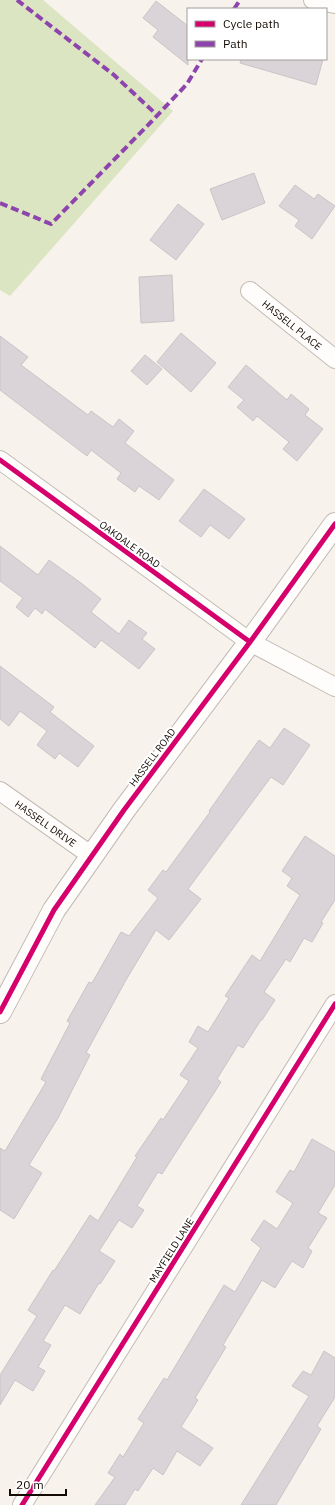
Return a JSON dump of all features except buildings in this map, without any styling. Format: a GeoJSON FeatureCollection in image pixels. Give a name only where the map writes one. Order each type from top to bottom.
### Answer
{"type":"FeatureCollection","features":[{"type":"Feature","properties":{"kind":"street"},"geometry":{"type":"LineString","coordinates":[[313,0],[335,4]]}},
{"type":"Feature","properties":{"kind":"street","name":"HASSELL PLACE"},"geometry":{"type":"LineString","coordinates":[[250,290],[335,359]]}},
{"type":"Feature","properties":{"kind":"street","name":"OAKDALE ROAD"},"geometry":{"type":"LineString","coordinates":[[0,460],[250,642],[335,686]]}},
{"type":"Feature","properties":{"kind":"street","name":"HASSELL ROAD"},"geometry":{"type":"LineString","coordinates":[[0,1012],[54,910],[124,810],[250,642],[335,524]]}},
{"type":"Feature","properties":{"kind":"street","name":"HASSELL DRIVE"},"geometry":{"type":"LineString","coordinates":[[0,791],[92,856]]}},
{"type":"Feature","properties":{"kind":"street","name":"MAYFIELD LANE"},"geometry":{"type":"LineString","coordinates":[[22,1505],[335,1004]]}},
{"type":"Feature","properties":{"kind":"green space"},"geometry":{"type":"Polygon","coordinates":[[[0,0],[43,0],[173,111],[10,296],[0,290],[0,0]]]}},
{"type":"Feature","properties":{"kind":"marked path"},"geometry":{"type":"LineString","coordinates":[[17,0],[114,75],[157,115]]}},
{"type":"Feature","properties":{"kind":"marked path"},"geometry":{"type":"LineString","coordinates":[[235,8],[240,0]]}},
{"type":"Feature","properties":{"kind":"marked path"},"geometry":{"type":"LineString","coordinates":[[0,203],[51,224],[187,84],[201,60]]}},
{"type":"Feature","properties":{"kind":"cycle path"},"geometry":{"type":"LineString","coordinates":[[0,460],[250,642]]}},
{"type":"Feature","properties":{"kind":"cycle path"},"geometry":{"type":"LineString","coordinates":[[0,1012],[54,910],[124,810],[250,642],[335,524]]}},
{"type":"Feature","properties":{"kind":"cycle path"},"geometry":{"type":"LineString","coordinates":[[22,1505],[335,1004]]}}]}
